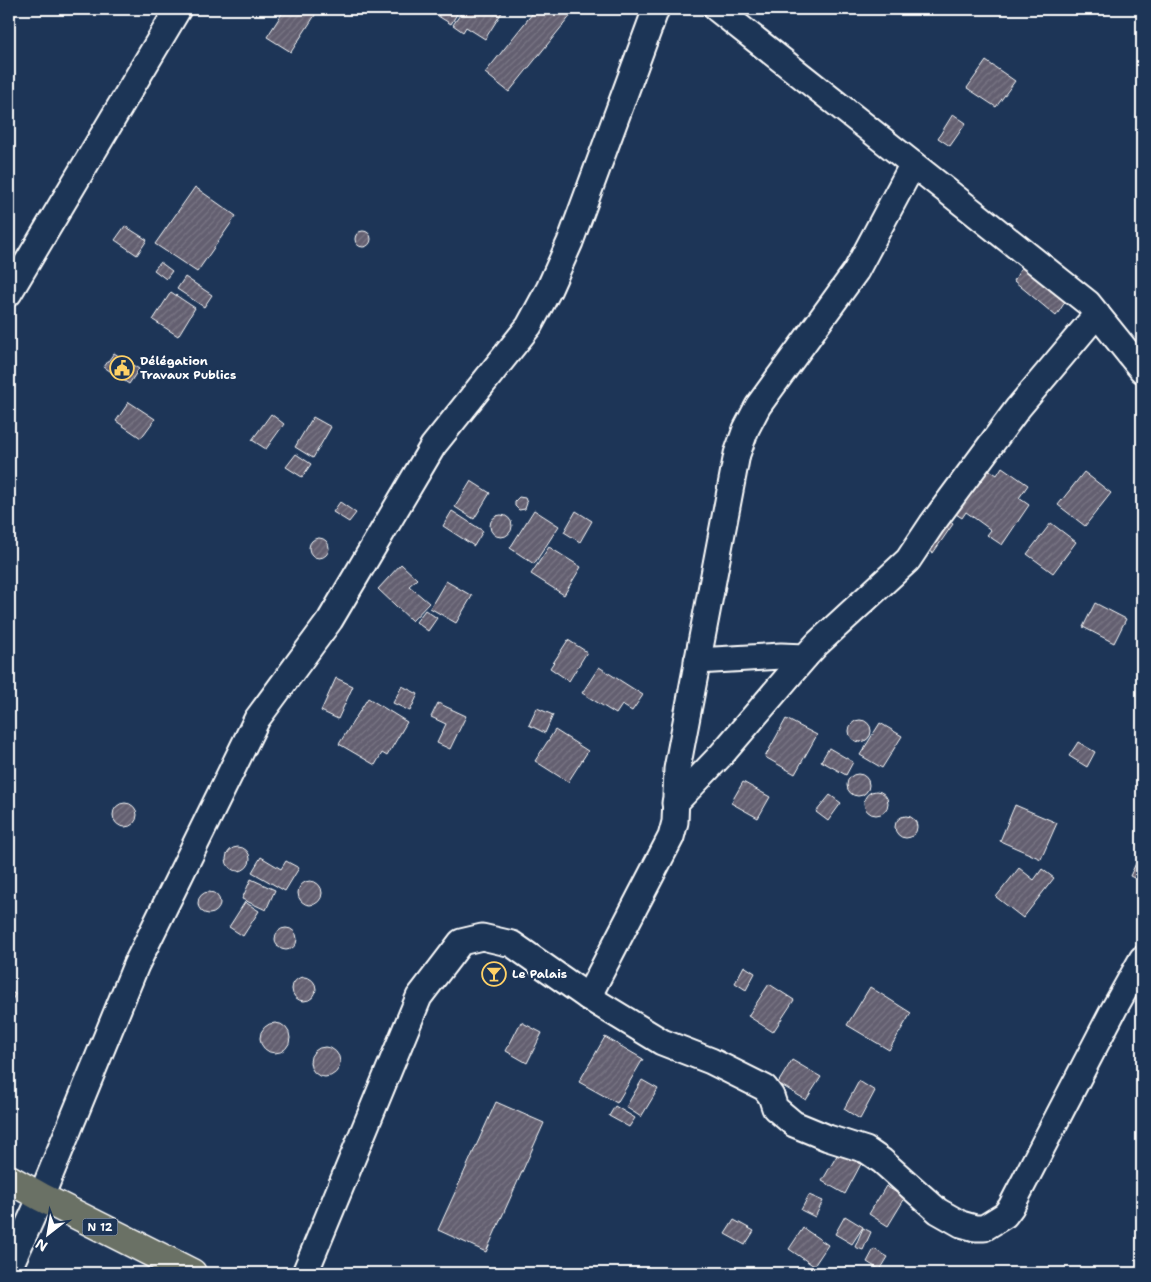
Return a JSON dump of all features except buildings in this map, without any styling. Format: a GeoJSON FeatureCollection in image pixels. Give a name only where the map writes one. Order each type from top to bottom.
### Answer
{"type":"FeatureCollection","features":[{"type":"Feature","properties":{"kind":"highway","name":"N 12"},"geometry":{"type":"LineString","coordinates":[[9,1179],[40,1197],[192,1273]]}},
{"type":"Feature","properties":{"kind":"street"},"geometry":{"type":"LineString","coordinates":[[9,293],[178,9]]}},
{"type":"Feature","properties":{"kind":"street"},"geometry":{"type":"LineString","coordinates":[[9,1268],[136,965],[257,719],[330,620],[434,446],[529,326],[549,288],[570,242],[656,9]]}},
{"type":"Feature","properties":{"kind":"street"},"geometry":{"type":"LineString","coordinates":[[717,9],[1088,303],[1142,370]]}},
{"type":"Feature","properties":{"kind":"street"},"geometry":{"type":"LineString","coordinates":[[588,997],[671,837],[675,822],[677,769],[696,661],[737,454],[746,429],[758,406],[856,272],[913,164]]}},
{"type":"Feature","properties":{"kind":"street"},"geometry":{"type":"LineString","coordinates":[[675,803],[722,754],[818,643],[908,560],[932,524],[1018,408],[1096,314]]}},
{"type":"Feature","properties":{"kind":"street"},"geometry":{"type":"LineString","coordinates":[[696,661],[782,656],[806,657]]}},
{"type":"Feature","properties":{"kind":"street"},"geometry":{"type":"LineString","coordinates":[[305,1273],[419,997],[460,942],[482,937],[512,944],[588,997],[662,1042],[710,1061],[764,1088],[771,1096],[775,1108],[794,1124],[828,1138],[866,1150],[882,1161],[938,1211],[961,1224],[974,1228],[984,1228],[1005,1215],[1011,1207],[1142,959]]}},
{"type":"Feature","properties":{"kind":"place","name":"Délégation Travaux Publics"},"geometry":{"type":"Point","coordinates":[122,368]}},
{"type":"Feature","properties":{"kind":"place","name":"Le Palais"},"geometry":{"type":"Point","coordinates":[494,974]}}]}
